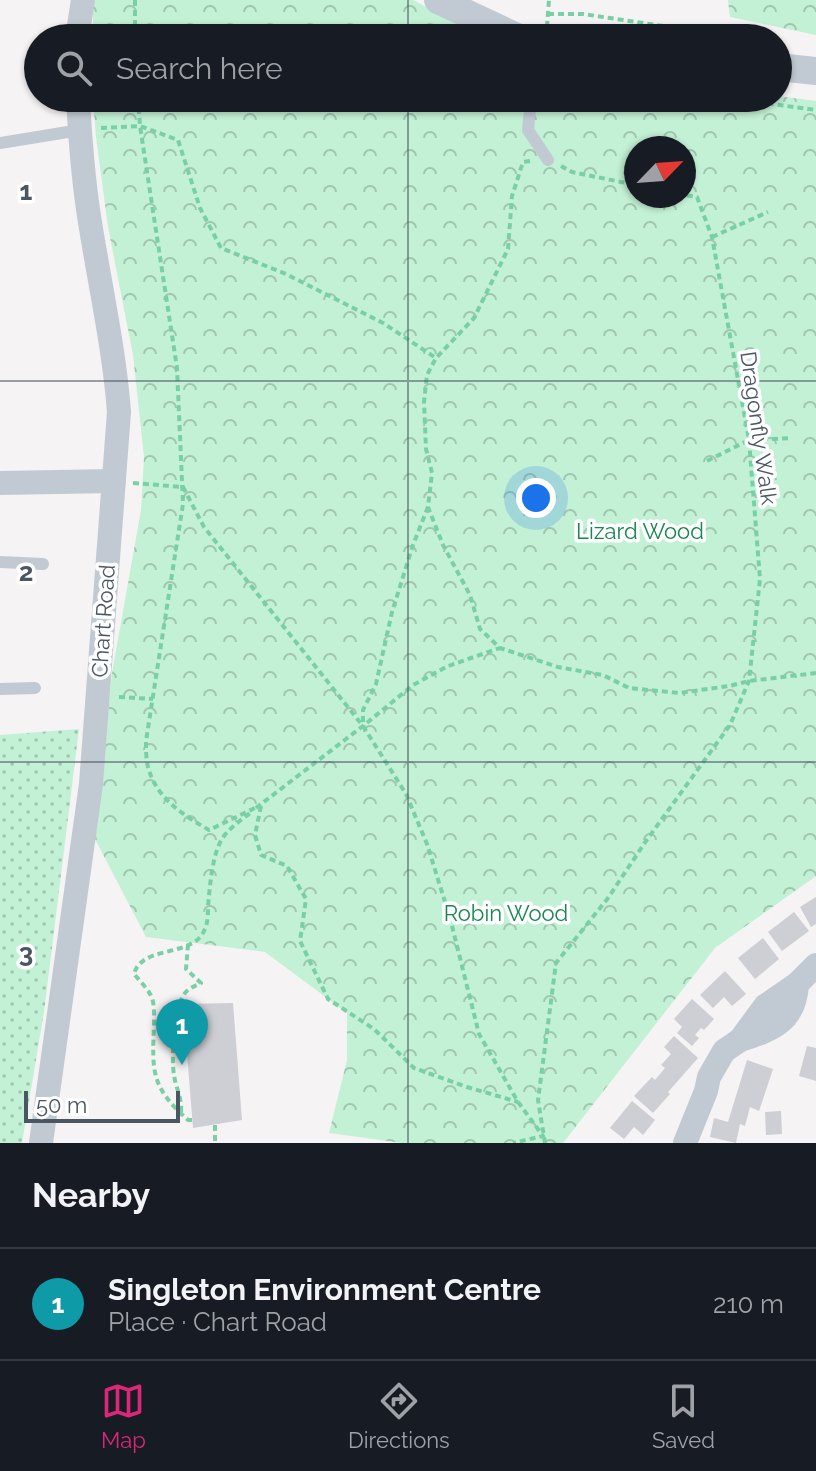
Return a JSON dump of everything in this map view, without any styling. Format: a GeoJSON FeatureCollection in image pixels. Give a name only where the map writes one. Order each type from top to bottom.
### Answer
{"type":"FeatureCollection","features":[{"type":"Feature","properties":{"kind":"street"},"geometry":{"type":"LineString","coordinates":[[79,24],[83,0]]}},
{"type":"Feature","properties":{"kind":"street"},"geometry":{"type":"LineString","coordinates":[[438,0],[489,24]]}},
{"type":"Feature","properties":{"kind":"street"},"geometry":{"type":"LineString","coordinates":[[792,68],[816,71]]}},
{"type":"Feature","properties":{"kind":"street","name":"Chart Road"},"geometry":{"type":"LineString","coordinates":[[41,1143],[91,784],[119,412],[116,372],[89,213],[79,112]]}},
{"type":"Feature","properties":{"kind":"street"},"geometry":{"type":"LineString","coordinates":[[0,483],[114,481]]}},
{"type":"Feature","properties":{"kind":"street"},"geometry":{"type":"LineString","coordinates":[[685,1143],[715,1064],[724,1051],[740,1040],[765,1006],[797,984],[816,965]]}},
{"type":"Feature","properties":{"kind":"lane"},"geometry":{"type":"LineString","coordinates":[[530,112],[528,130],[548,160]]}},
{"type":"Feature","properties":{"kind":"lane"},"geometry":{"type":"LineString","coordinates":[[0,143],[80,130]]}},
{"type":"Feature","properties":{"kind":"lane"},"geometry":{"type":"LineString","coordinates":[[0,562],[43,564]]}},
{"type":"Feature","properties":{"kind":"lane"},"geometry":{"type":"LineString","coordinates":[[0,689],[35,688]]}},
{"type":"Feature","properties":{"kind":"path"},"geometry":{"type":"LineString","coordinates":[[135,0],[135,24]]}},
{"type":"Feature","properties":{"kind":"path"},"geometry":{"type":"LineString","coordinates":[[547,24],[549,0]]}},
{"type":"Feature","properties":{"kind":"path"},"geometry":{"type":"LineString","coordinates":[[548,14],[583,14],[650,24]]}},
{"type":"Feature","properties":{"kind":"path"},"geometry":{"type":"LineString","coordinates":[[792,107],[816,110]]}},
{"type":"Feature","properties":{"kind":"path"},"geometry":{"type":"LineString","coordinates":[[139,112],[177,368],[183,487],[183,504],[146,741],[147,766],[158,789],[168,801],[183,815],[209,830],[259,806]]}},
{"type":"Feature","properties":{"kind":"path"},"geometry":{"type":"LineString","coordinates":[[80,130],[140,126],[178,140],[200,208],[221,248],[286,274],[383,323],[436,358]]}},
{"type":"Feature","properties":{"kind":"path"},"geometry":{"type":"LineString","coordinates":[[363,726],[363,710],[376,684],[392,612],[428,507],[432,473],[426,449],[424,402],[427,375],[436,358],[474,318],[508,249],[512,196],[523,162],[548,160],[572,172],[624,183]]}},
{"type":"Feature","properties":{"kind":"path","name":"Dragonfly Walk"},"geometry":{"type":"LineString","coordinates":[[543,1136],[538,1100],[556,963],[608,898],[730,725],[749,681],[760,579],[749,440],[712,237],[696,197]]}},
{"type":"Feature","properties":{"kind":"path"},"geometry":{"type":"LineString","coordinates":[[712,237],[768,212]]}},
{"type":"Feature","properties":{"kind":"path"},"geometry":{"type":"LineString","coordinates":[[707,461],[749,440],[792,438]]}},
{"type":"Feature","properties":{"kind":"path"},"geometry":{"type":"LineString","coordinates":[[114,481],[183,487]]}},
{"type":"Feature","properties":{"kind":"path"},"geometry":{"type":"LineString","coordinates":[[183,487],[204,527],[363,726],[406,794],[427,844],[450,918],[479,1034],[545,1143]]}},
{"type":"Feature","properties":{"kind":"path"},"geometry":{"type":"LineString","coordinates":[[428,507],[443,545],[470,595],[480,629],[500,648],[558,667],[603,675],[629,688],[679,693],[816,673]]}},
{"type":"Feature","properties":{"kind":"path"},"geometry":{"type":"LineString","coordinates":[[192,1120],[170,1104],[154,1074],[152,995],[134,974],[136,967],[144,960],[188,945],[201,937],[207,926],[211,877],[220,842],[228,831],[413,685],[448,666],[500,648]]}},
{"type":"Feature","properties":{"kind":"path"},"geometry":{"type":"LineString","coordinates":[[98,696],[153,699]]}},
{"type":"Feature","properties":{"kind":"path"},"geometry":{"type":"LineString","coordinates":[[259,806],[255,835],[261,855],[287,866],[306,899],[300,941],[328,999],[374,1029],[414,1068],[518,1102]]}},
{"type":"Feature","properties":{"kind":"path"},"geometry":{"type":"LineString","coordinates":[[181,1112],[182,1099],[171,1053],[178,1007],[187,990],[201,983],[186,969],[188,945]]}},
{"type":"Feature","properties":{"kind":"path"},"geometry":{"type":"LineString","coordinates":[[215,1125],[215,1143]]}},
{"type":"Feature","properties":{"kind":"path"},"geometry":{"type":"LineString","coordinates":[[513,1143],[543,1136]]}},
{"type":"Feature","properties":{"kind":"green space"},"geometry":{"type":"Polygon","coordinates":[[[93,0],[413,0],[458,24],[93,24],[93,0]]]}},
{"type":"Feature","properties":{"kind":"green space"},"geometry":{"type":"Polygon","coordinates":[[[728,0],[816,0],[816,35],[792,30],[792,24],[763,24],[730,17],[728,0]]]}},
{"type":"Feature","properties":{"kind":"green space"},"geometry":{"type":"Polygon","coordinates":[[[792,98],[816,101],[816,876],[715,948],[563,1143],[402,1143],[329,1133],[347,1060],[347,1013],[265,952],[146,937],[95,839],[112,673],[141,510],[144,457],[133,355],[108,227],[94,112],[792,112],[792,98]]]}},
{"type":"Feature","properties":{"kind":"green space"},"geometry":{"type":"Polygon","coordinates":[[[79,729],[44,1012],[22,1143],[0,1143],[0,735],[79,729]]]}},
{"type":"Feature","properties":{"kind":"building"},"geometry":{"type":"Polygon","coordinates":[[[816,897],[816,924],[811,927],[800,907],[816,897]]]}},
{"type":"Feature","properties":{"kind":"building"},"geometry":{"type":"Polygon","coordinates":[[[794,912],[809,931],[782,951],[768,932],[794,912]]]}},
{"type":"Feature","properties":{"kind":"building"},"geometry":{"type":"Polygon","coordinates":[[[763,938],[779,959],[755,979],[738,958],[763,938]]]}},
{"type":"Feature","properties":{"kind":"building"},"geometry":{"type":"Polygon","coordinates":[[[725,971],[746,994],[732,1006],[724,997],[713,1008],[700,995],[725,971]]]}},
{"type":"Feature","properties":{"kind":"building"},"geometry":{"type":"Polygon","coordinates":[[[692,999],[714,1019],[695,1035],[699,1038],[692,1046],[677,1033],[682,1027],[674,1019],[692,999]]]}},
{"type":"Feature","properties":{"kind":"building"},"geometry":{"type":"Polygon","coordinates":[[[233,1003],[242,1120],[193,1128],[183,1004],[233,1003]]]}},
{"type":"Feature","properties":{"kind":"building"},"geometry":{"type":"Polygon","coordinates":[[[674,1036],[698,1058],[653,1113],[634,1096],[665,1068],[661,1065],[671,1054],[664,1047],[674,1036]]]}},
{"type":"Feature","properties":{"kind":"building"},"geometry":{"type":"Polygon","coordinates":[[[807,1046],[816,1048],[816,1081],[799,1076],[807,1046]]]}},
{"type":"Feature","properties":{"kind":"building"},"geometry":{"type":"Polygon","coordinates":[[[747,1060],[773,1069],[759,1111],[750,1107],[745,1126],[740,1124],[736,1143],[710,1137],[714,1118],[728,1122],[747,1060]]]}},
{"type":"Feature","properties":{"kind":"building"},"geometry":{"type":"Polygon","coordinates":[[[632,1101],[655,1120],[643,1135],[634,1127],[624,1139],[610,1128],[632,1101]]]}},
{"type":"Feature","properties":{"kind":"building"},"geometry":{"type":"Polygon","coordinates":[[[781,1111],[782,1134],[766,1135],[765,1112],[781,1111]]]}},
{"type":"Feature","properties":{"kind":"place","name":"Singleton Environment Centre"},"geometry":{"type":"Point","coordinates":[182,1065]}},
{"type":"Feature","properties":{"kind":"park label","name":"Lizard Wood"},"geometry":{"type":"Point","coordinates":[640,531]}},
{"type":"Feature","properties":{"kind":"park label","name":"Robin Wood"},"geometry":{"type":"Point","coordinates":[506,913]}}]}
